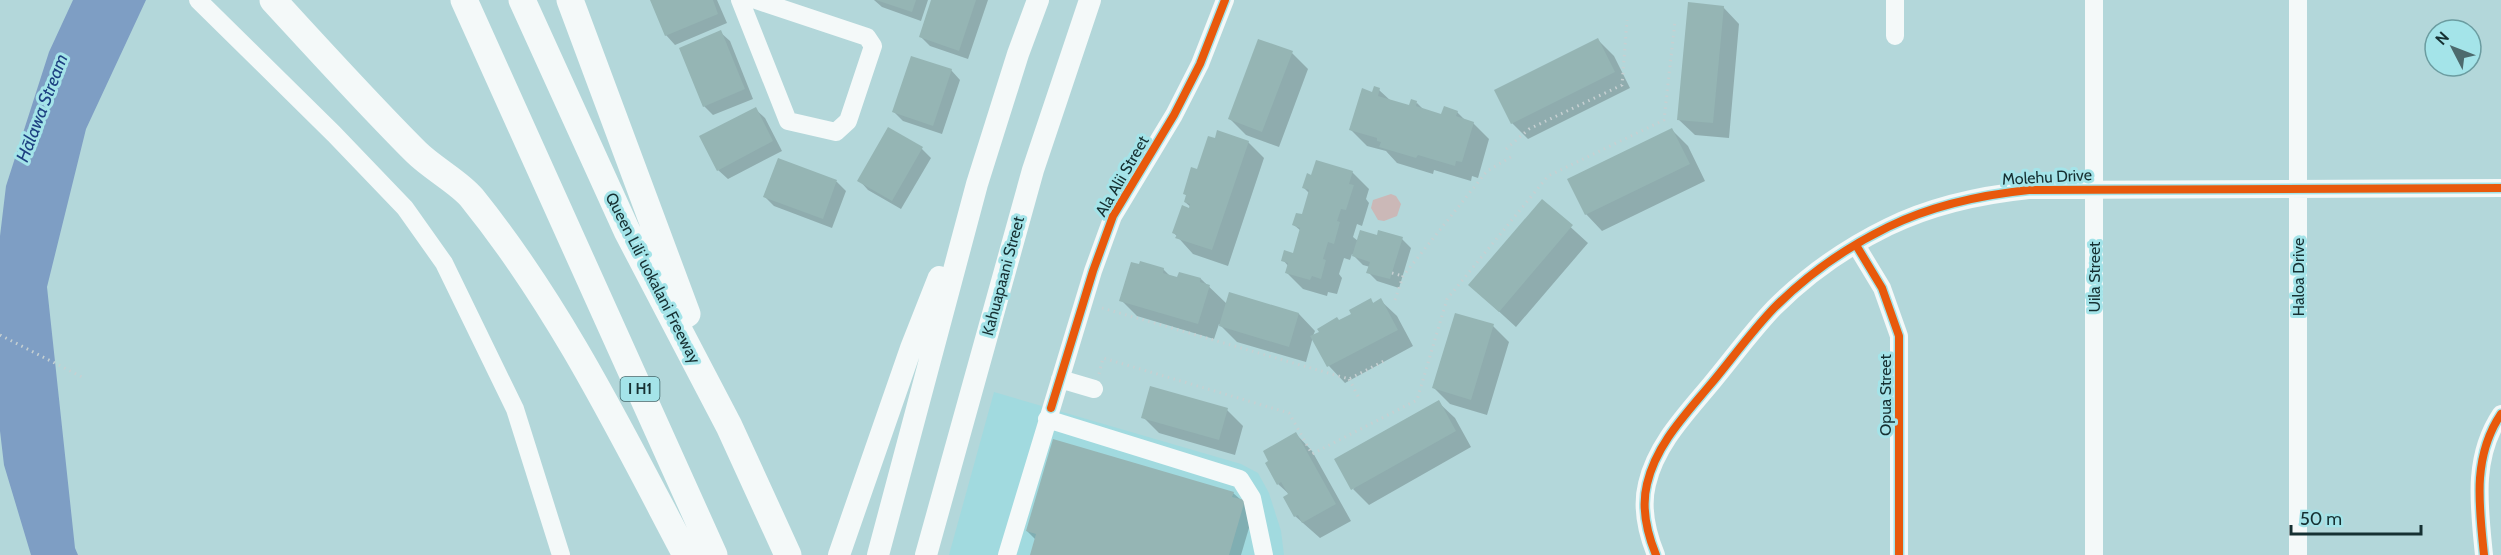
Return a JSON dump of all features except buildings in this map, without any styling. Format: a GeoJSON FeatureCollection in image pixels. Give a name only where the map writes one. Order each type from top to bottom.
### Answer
{"type":"FeatureCollection","features":[{"type":"Feature","properties":{"kind":"highway"},"geometry":{"type":"LineString","coordinates":[[273,0],[431,167],[470,195],[519,261],[582,359],[686,555]]}},
{"type":"Feature","properties":{"kind":"highway","name":"I H1"},"geometry":{"type":"LineString","coordinates":[[464,0],[714,555]]}},
{"type":"Feature","properties":{"kind":"highway","name":"Queen Liliʻuokalani Freeway"},"geometry":{"type":"LineString","coordinates":[[522,0],[627,231],[729,426],[788,555]]}},
{"type":"Feature","properties":{"kind":"highway"},"geometry":{"type":"LineString","coordinates":[[570,0],[729,426]]}},
{"type":"Feature","properties":{"kind":"main road"},"geometry":{"type":"LineString","coordinates":[[1088,8],[1102,0]]}},
{"type":"Feature","properties":{"kind":"main road"},"geometry":{"type":"LineString","coordinates":[[878,555],[977,184],[1034,5]]}},
{"type":"Feature","properties":{"kind":"main road","name":"Kahuapaani Street"},"geometry":{"type":"LineString","coordinates":[[927,555],[1033,170],[1088,8]]}},
{"type":"Feature","properties":{"kind":"main road"},"geometry":{"type":"LineString","coordinates":[[839,555],[910,348],[977,184]]}},
{"type":"Feature","properties":{"kind":"street"},"geometry":{"type":"LineString","coordinates":[[198,0],[334,134],[405,208],[444,263],[515,409],[561,555]]}},
{"type":"Feature","properties":{"kind":"street"},"geometry":{"type":"LineString","coordinates":[[740,0],[788,121],[836,132],[848,121],[873,46],[867,37],[756,0]]}},
{"type":"Feature","properties":{"kind":"street"},"geometry":{"type":"LineString","coordinates":[[1894,0],[1894,36]]}},
{"type":"Feature","properties":{"kind":"street","name":"Uila Street"},"geometry":{"type":"LineString","coordinates":[[2094,0],[2094,555]]}},
{"type":"Feature","properties":{"kind":"street","name":"Haloa Drive"},"geometry":{"type":"LineString","coordinates":[[2298,0],[2298,555]]}},
{"type":"Feature","properties":{"kind":"street","name":"Ala Alii Street"},"geometry":{"type":"LineString","coordinates":[[1007,555],[1093,271],[1113,216],[1174,115],[1200,64],[1221,1]]}},
{"type":"Feature","properties":{"kind":"street","name":"Molehu Drive"},"geometry":{"type":"LineString","coordinates":[[1656,555],[1646,525],[1644,504],[1652,468],[1661,447],[1773,309],[1828,262],[1888,227],[1950,203],[1994,193],[2017,191],[2501,188]]}},
{"type":"Feature","properties":{"kind":"street","name":"Opua Street"},"geometry":{"type":"LineString","coordinates":[[1856,245],[1881,288],[1899,336],[1899,555]]}},
{"type":"Feature","properties":{"kind":"street"},"geometry":{"type":"LineString","coordinates":[[1060,379],[1096,382]]}},
{"type":"Feature","properties":{"kind":"street"},"geometry":{"type":"LineString","coordinates":[[1049,414],[1240,479],[1252,498],[1264,555]]}},
{"type":"Feature","properties":{"kind":"street"},"geometry":{"type":"LineString","coordinates":[[2484,555],[2478,494],[2480,472],[2488,436],[2501,414]]}},
{"type":"Feature","properties":{"kind":"path"},"geometry":{"type":"LineString","coordinates":[[1506,149],[1529,129],[1622,85],[1627,20]]}},
{"type":"Feature","properties":{"kind":"path"},"geometry":{"type":"LineString","coordinates":[[1096,382],[1103,358],[1289,413],[1312,454],[1417,400],[1447,299],[1548,176],[1664,120],[1675,21]]}},
{"type":"Feature","properties":{"kind":"path"},"geometry":{"type":"LineString","coordinates":[[1395,300],[1403,276],[1487,171],[1511,157]]}},
{"type":"Feature","properties":{"kind":"path"},"geometry":{"type":"LineString","coordinates":[[1392,273],[1403,276]]}},
{"type":"Feature","properties":{"kind":"path"},"geometry":{"type":"LineString","coordinates":[[1102,308],[1349,379],[1384,361]]}},
{"type":"Feature","properties":{"kind":"path"},"geometry":{"type":"LineString","coordinates":[[0,335],[82,377]]}},
{"type":"Feature","properties":{"kind":"path"},"geometry":{"type":"LineString","coordinates":[[1349,379],[1359,398]]}},
{"type":"Feature","properties":{"kind":"shaded area"},"geometry":{"type":"Polygon","coordinates":[[[1391,194],[1396,196],[1401,204],[1397,216],[1384,221],[1378,220],[1371,208],[1373,200],[1391,194]]]}},
{"type":"Feature","properties":{"kind":"shaded area"},"geometry":{"type":"Polygon","coordinates":[[[994,392],[1241,464],[1258,473],[1269,493],[1281,531],[1284,555],[949,555],[994,392]]]}},
{"type":"Feature","properties":{"kind":"water","name":"Hālawa Stream"},"geometry":{"type":"Polygon","coordinates":[[[73,0],[146,0],[86,129],[47,287],[75,548],[78,555],[31,555],[4,465],[0,431],[0,236],[6,186],[49,52],[73,0]]]}},
{"type":"Feature","properties":{"kind":"cycle path"},"geometry":{"type":"LineString","coordinates":[[1051,408],[1093,271],[1113,216],[1174,115],[1200,64],[1225,0]]}},
{"type":"Feature","properties":{"kind":"cycle path"},"geometry":{"type":"LineString","coordinates":[[1656,555],[1646,520],[1645,493],[1657,456],[1672,431],[1757,327],[1787,296],[1843,253],[1905,219],[1957,202],[2029,190],[2501,188]]}},
{"type":"Feature","properties":{"kind":"cycle path"},"geometry":{"type":"LineString","coordinates":[[1856,245],[1882,288],[1899,336],[1899,555]]}},
{"type":"Feature","properties":{"kind":"cycle path"},"geometry":{"type":"LineString","coordinates":[[2484,555],[2480,518],[2482,464],[2485,447],[2501,414]]}}]}
